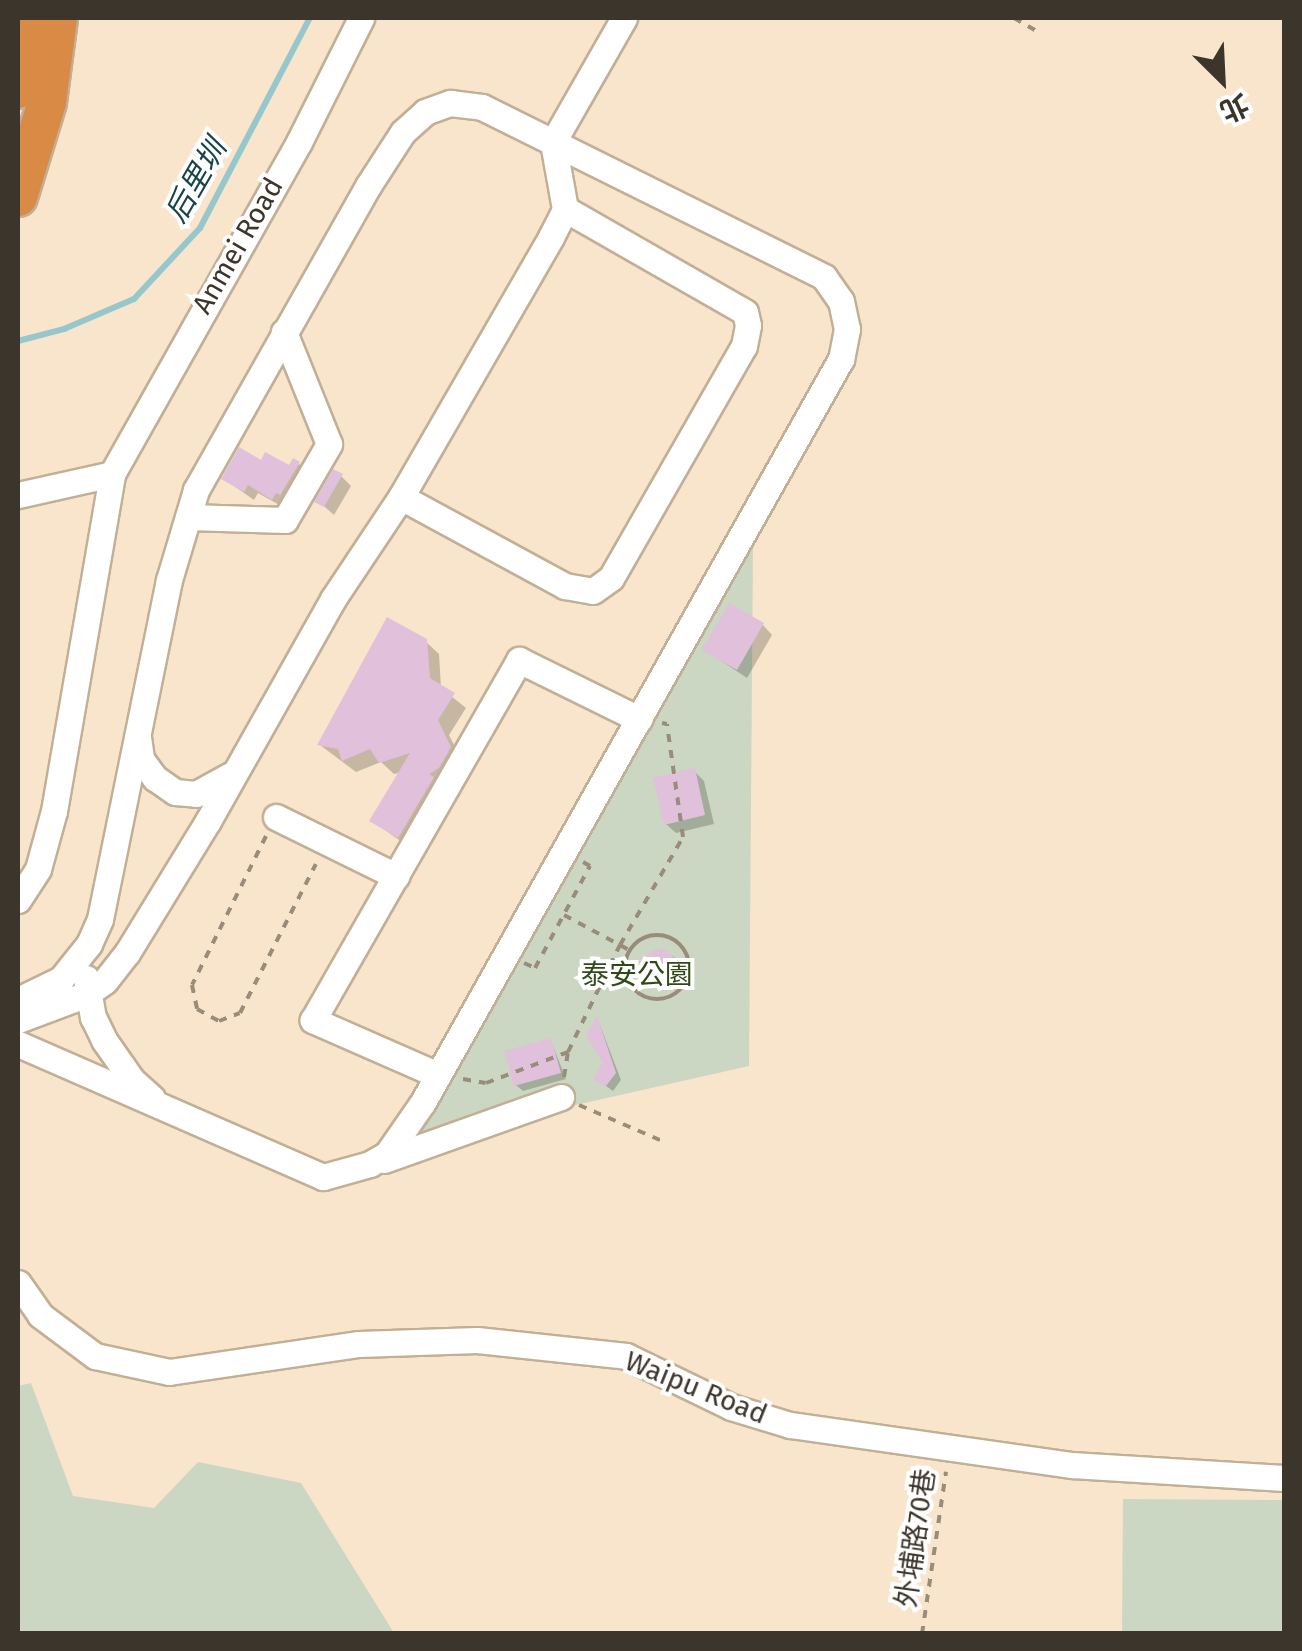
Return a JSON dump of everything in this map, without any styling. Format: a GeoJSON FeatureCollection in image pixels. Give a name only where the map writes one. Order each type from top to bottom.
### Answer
{"type":"FeatureCollection","features":[{"type":"Feature","properties":{"kind":"highway"},"geometry":{"type":"LineString","coordinates":[[18,89],[22,18]]}},
{"type":"Feature","properties":{"kind":"highway"},"geometry":{"type":"LineString","coordinates":[[18,197],[47,102],[58,18]]}},
{"type":"Feature","properties":{"kind":"street","name":"Anmei Road"},"geometry":{"type":"LineString","coordinates":[[18,900],[38,869],[54,810],[112,474],[298,142],[362,18]]}},
{"type":"Feature","properties":{"kind":"street"},"geometry":{"type":"LineString","coordinates":[[18,1020],[88,994],[127,953],[333,599],[401,497],[565,209],[553,142],[624,18]]}},
{"type":"Feature","properties":{"kind":"street"},"geometry":{"type":"LineString","coordinates":[[18,1000],[61,979],[89,944],[100,919],[169,580],[196,490],[402,132],[424,112],[450,103],[482,107],[824,277],[842,301],[847,330],[841,359],[827,387],[438,1075],[402,1136],[370,1164]]}},
{"type":"Feature","properties":{"kind":"street"},"geometry":{"type":"LineString","coordinates":[[401,497],[565,586],[593,591],[611,578],[744,346],[748,325],[745,312],[565,209]]}},
{"type":"Feature","properties":{"kind":"street"},"geometry":{"type":"LineString","coordinates":[[188,516],[285,520],[329,444],[284,332]]}},
{"type":"Feature","properties":{"kind":"street"},"geometry":{"type":"LineString","coordinates":[[18,495],[112,474]]}},
{"type":"Feature","properties":{"kind":"street"},"geometry":{"type":"LineString","coordinates":[[438,1075],[313,1020],[519,660],[640,718]]}},
{"type":"Feature","properties":{"kind":"street"},"geometry":{"type":"LineString","coordinates":[[138,737],[141,759],[155,778],[175,792],[196,794],[213,788],[236,769]]}},
{"type":"Feature","properties":{"kind":"street"},"geometry":{"type":"LineString","coordinates":[[276,817],[396,876]]}},
{"type":"Feature","properties":{"kind":"street"},"geometry":{"type":"LineString","coordinates":[[89,944],[88,994],[104,1040],[132,1080],[161,1106]]}},
{"type":"Feature","properties":{"kind":"street"},"geometry":{"type":"LineString","coordinates":[[18,1044],[323,1177],[561,1097]]}},
{"type":"Feature","properties":{"kind":"street","name":"Waipu Road"},"geometry":{"type":"LineString","coordinates":[[18,1284],[40,1315],[95,1356],[169,1372],[359,1344],[477,1340],[626,1356],[731,1407],[790,1425],[1072,1464],[1284,1478]]}},
{"type":"Feature","properties":{"kind":"path"},"geometry":{"type":"LineString","coordinates":[[1014,18],[1040,33]]}},
{"type":"Feature","properties":{"kind":"path"},"geometry":{"type":"LineString","coordinates":[[438,1075],[486,1083],[568,1052],[620,945],[683,838],[668,724],[640,718]]}},
{"type":"Feature","properties":{"kind":"path"},"geometry":{"type":"LineString","coordinates":[[276,817],[192,985],[197,1008],[219,1021],[240,1013],[327,842]]}},
{"type":"Feature","properties":{"kind":"path"},"geometry":{"type":"LineString","coordinates":[[507,953],[535,968],[590,866],[565,851]]}},
{"type":"Feature","properties":{"kind":"path"},"geometry":{"type":"LineString","coordinates":[[564,914],[629,950]]}},
{"type":"Feature","properties":{"kind":"path"},"geometry":{"type":"LineString","coordinates":[[645,936],[666,936],[676,941],[684,948],[690,968],[682,988],[664,999],[634,990],[624,971],[629,950],[645,936]]}},
{"type":"Feature","properties":{"kind":"path"},"geometry":{"type":"LineString","coordinates":[[561,1097],[662,1142]]}},
{"type":"Feature","properties":{"kind":"path","name":"外埔路70巷"},"geometry":{"type":"LineString","coordinates":[[922,1634],[949,1448]]}},
{"type":"Feature","properties":{"kind":"green space","name":"泰安公園"},"geometry":{"type":"Polygon","coordinates":[[[753,543],[749,1066],[411,1142],[753,543]]]}},
{"type":"Feature","properties":{"kind":"green space"},"geometry":{"type":"Polygon","coordinates":[[[31,1383],[73,1496],[154,1508],[198,1462],[301,1483],[394,1633],[18,1633],[18,1386],[31,1383]]]}},
{"type":"Feature","properties":{"kind":"green space"},"geometry":{"type":"Polygon","coordinates":[[[1123,1499],[1284,1500],[1284,1633],[1122,1633],[1123,1499]]]}},
{"type":"Feature","properties":{"kind":"building"},"geometry":{"type":"Polygon","coordinates":[[[239,447],[261,460],[265,452],[289,465],[293,458],[300,462],[280,495],[276,493],[272,500],[248,485],[244,492],[221,479],[239,447]]]}},
{"type":"Feature","properties":{"kind":"building"},"geometry":{"type":"Polygon","coordinates":[[[333,469],[343,474],[324,507],[314,502],[333,469]]]}},
{"type":"Feature","properties":{"kind":"building"},"geometry":{"type":"Polygon","coordinates":[[[729,603],[764,623],[737,670],[702,650],[729,603]]]}},
{"type":"Feature","properties":{"kind":"building"},"geometry":{"type":"Polygon","coordinates":[[[387,617],[427,639],[430,678],[455,693],[438,720],[451,747],[439,768],[429,774],[434,777],[398,838],[369,821],[410,753],[379,763],[370,749],[342,761],[338,749],[317,745],[387,617]]]}},
{"type":"Feature","properties":{"kind":"building"},"geometry":{"type":"Polygon","coordinates":[[[695,768],[705,815],[664,825],[653,778],[695,768]]]}},
{"type":"Feature","properties":{"kind":"building"},"geometry":{"type":"Polygon","coordinates":[[[660,949],[671,953],[675,964],[671,975],[660,979],[649,975],[645,964],[649,953],[660,949]]]}},
{"type":"Feature","properties":{"kind":"building"},"geometry":{"type":"Polygon","coordinates":[[[597,1016],[616,1073],[606,1086],[593,1080],[602,1062],[586,1035],[597,1016]]]}},
{"type":"Feature","properties":{"kind":"building"},"geometry":{"type":"Polygon","coordinates":[[[551,1038],[561,1073],[514,1086],[504,1051],[551,1038]]]}},
{"type":"Feature","properties":{"kind":"waterway","name":"后里圳"},"geometry":{"type":"LineString","coordinates":[[18,341],[64,329],[134,299],[200,228],[310,18]]}}]}
